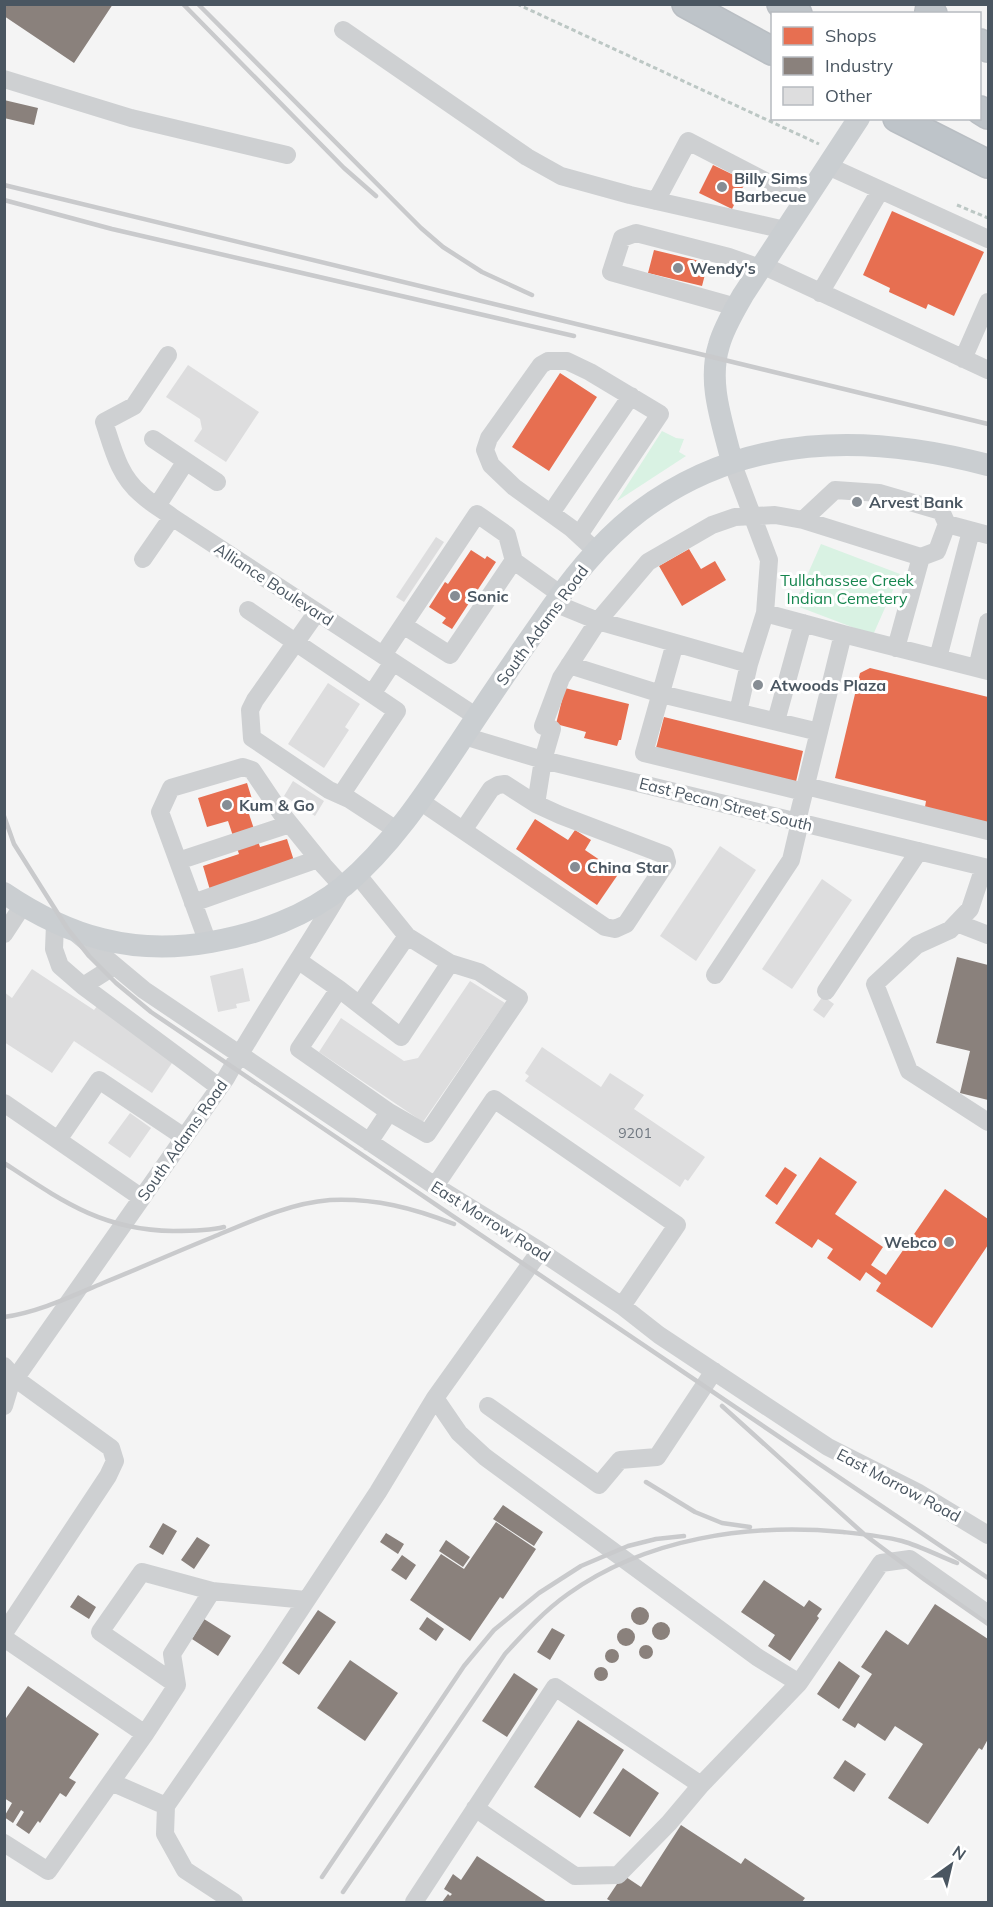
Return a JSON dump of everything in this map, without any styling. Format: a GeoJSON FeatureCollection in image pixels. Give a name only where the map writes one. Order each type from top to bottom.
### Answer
{"type":"FeatureCollection","features":[{"type":"Feature","properties":{"kind":"highway"},"geometry":{"type":"LineString","coordinates":[[686,4],[771,50]]}},
{"type":"Feature","properties":{"kind":"highway"},"geometry":{"type":"LineString","coordinates":[[781,4],[795,12]]}},
{"type":"Feature","properties":{"kind":"highway"},"geometry":{"type":"LineString","coordinates":[[900,120],[924,134],[988,164]]}},
{"type":"Feature","properties":{"kind":"main road"},"geometry":{"type":"LineString","coordinates":[[732,462],[715,387],[718,346],[736,307],[858,120]]}},
{"type":"Feature","properties":{"kind":"main road","name":"South Adams Road"},"geometry":{"type":"LineString","coordinates":[[65,928],[114,943],[157,948],[185,947],[241,937],[267,928],[293,916],[350,880],[398,831],[557,598],[597,552],[631,519],[661,497],[707,471],[786,448],[838,444],[901,447],[988,461]]}},
{"type":"Feature","properties":{"kind":"main road","name":"East Morrow Road"},"geometry":{"type":"LineString","coordinates":[[14,899],[65,928]]}},
{"type":"Feature","properties":{"kind":"street"},"geometry":{"type":"LineString","coordinates":[[343,30],[527,157],[561,177],[785,230]]}},
{"type":"Feature","properties":{"kind":"street"},"geometry":{"type":"LineString","coordinates":[[4,79],[131,118],[287,155]]}},
{"type":"Feature","properties":{"kind":"street"},"geometry":{"type":"LineString","coordinates":[[656,201],[688,141],[804,201]]}},
{"type":"Feature","properties":{"kind":"street"},"geometry":{"type":"LineString","coordinates":[[832,159],[880,190],[988,239]]}},
{"type":"Feature","properties":{"kind":"street"},"geometry":{"type":"LineString","coordinates":[[820,293],[880,190]]}},
{"type":"Feature","properties":{"kind":"street"},"geometry":{"type":"LineString","coordinates":[[736,307],[611,272],[622,238],[636,233],[761,267],[988,370]]}},
{"type":"Feature","properties":{"kind":"street"},"geometry":{"type":"LineString","coordinates":[[963,358],[988,302]]}},
{"type":"Feature","properties":{"kind":"street","name":"Alliance Boulevard"},"geometry":{"type":"LineString","coordinates":[[168,355],[134,406],[104,422],[116,459],[127,479],[141,494],[165,511],[477,717]]}},
{"type":"Feature","properties":{"kind":"street"},"geometry":{"type":"LineString","coordinates":[[579,535],[660,414],[567,361],[548,361],[541,365],[489,438],[485,450],[491,465],[514,487],[551,513],[597,552]]}},
{"type":"Feature","properties":{"kind":"street"},"geometry":{"type":"LineString","coordinates":[[551,513],[631,396]]}},
{"type":"Feature","properties":{"kind":"street"},"geometry":{"type":"LineString","coordinates":[[153,439],[217,482]]}},
{"type":"Feature","properties":{"kind":"street"},"geometry":{"type":"LineString","coordinates":[[143,559],[186,461]]}},
{"type":"Feature","properties":{"kind":"street"},"geometry":{"type":"LineString","coordinates":[[732,462],[769,560],[765,613],[749,664],[738,712]]}},
{"type":"Feature","properties":{"kind":"street"},"geometry":{"type":"LineString","coordinates":[[536,804],[543,760],[552,729],[543,726],[561,678],[598,621],[648,562],[712,525],[753,515],[774,515],[803,520],[921,557],[937,552],[947,524],[941,511],[879,493],[835,490],[803,520]]}},
{"type":"Feature","properties":{"kind":"street"},"geometry":{"type":"LineString","coordinates":[[372,693],[403,625],[477,514],[507,535],[514,560],[557,598],[598,621],[749,664]]}},
{"type":"Feature","properties":{"kind":"street"},"geometry":{"type":"LineString","coordinates":[[938,658],[980,533],[947,524]]}},
{"type":"Feature","properties":{"kind":"street"},"geometry":{"type":"LineString","coordinates":[[896,648],[921,557]]}},
{"type":"Feature","properties":{"kind":"street"},"geometry":{"type":"LineString","coordinates":[[403,625],[450,655],[514,560]]}},
{"type":"Feature","properties":{"kind":"street"},"geometry":{"type":"LineString","coordinates":[[248,610],[398,711],[341,795]]}},
{"type":"Feature","properties":{"kind":"street"},"geometry":{"type":"LineString","coordinates":[[317,612],[255,700],[250,710],[252,738],[329,790],[341,795],[398,831]]}},
{"type":"Feature","properties":{"kind":"street"},"geometry":{"type":"LineString","coordinates":[[765,613],[983,670],[988,622]]}},
{"type":"Feature","properties":{"kind":"street"},"geometry":{"type":"LineString","coordinates":[[776,721],[802,623]]}},
{"type":"Feature","properties":{"kind":"street"},"geometry":{"type":"LineString","coordinates":[[715,975],[791,860],[805,789],[843,634]]}},
{"type":"Feature","properties":{"kind":"street"},"geometry":{"type":"LineString","coordinates":[[675,643],[644,753],[988,831]]}},
{"type":"Feature","properties":{"kind":"street"},"geometry":{"type":"LineString","coordinates":[[569,666],[661,694],[819,732]]}},
{"type":"Feature","properties":{"kind":"street","name":"East Pecan Street South"},"geometry":{"type":"LineString","coordinates":[[464,736],[543,760],[986,867]]}},
{"type":"Feature","properties":{"kind":"street"},"geometry":{"type":"LineString","coordinates":[[208,943],[160,812],[171,788],[243,767],[252,770],[318,859],[350,880],[406,936],[450,963],[479,972],[519,998],[427,1134],[389,1112],[299,1049],[339,989]]}},
{"type":"Feature","properties":{"kind":"street"},"geometry":{"type":"LineString","coordinates":[[420,801],[605,927],[615,929],[626,924],[667,862],[665,855],[560,815],[536,804],[505,784],[491,789],[464,829]]}},
{"type":"Feature","properties":{"kind":"street"},"geometry":{"type":"LineString","coordinates":[[178,861],[290,824]]}},
{"type":"Feature","properties":{"kind":"street"},"geometry":{"type":"LineString","coordinates":[[826,991],[919,851]]}},
{"type":"Feature","properties":{"kind":"street"},"geometry":{"type":"LineString","coordinates":[[193,903],[318,859]]}},
{"type":"Feature","properties":{"kind":"street"},"geometry":{"type":"LineString","coordinates":[[986,867],[970,909],[957,923],[950,930],[917,945],[875,984],[909,1071],[988,1122]]}},
{"type":"Feature","properties":{"kind":"street","name":"South Adams Road"},"geometry":{"type":"LineString","coordinates":[[4,1407],[10,1377],[142,1198],[219,1087],[350,880]]}},
{"type":"Feature","properties":{"kind":"street"},"geometry":{"type":"LineString","coordinates":[[4,934],[14,899]]}},
{"type":"Feature","properties":{"kind":"street"},"geometry":{"type":"LineString","coordinates":[[957,923],[988,935]]}},
{"type":"Feature","properties":{"kind":"street"},"geometry":{"type":"LineString","coordinates":[[65,928],[54,949],[60,966],[83,986],[219,1087]]}},
{"type":"Feature","properties":{"kind":"street","name":"East Morrow Road"},"geometry":{"type":"LineString","coordinates":[[65,928],[144,990],[435,1186],[540,1251],[622,1306],[659,1335],[828,1447],[917,1492],[988,1535]]}},
{"type":"Feature","properties":{"kind":"street"},"geometry":{"type":"LineString","coordinates":[[360,1004],[406,936]]}},
{"type":"Feature","properties":{"kind":"street"},"geometry":{"type":"LineString","coordinates":[[299,961],[360,1004],[401,1037],[450,963]]}},
{"type":"Feature","properties":{"kind":"street"},"geometry":{"type":"LineString","coordinates":[[83,986],[105,972],[112,963]]}},
{"type":"Feature","properties":{"kind":"street"},"geometry":{"type":"LineString","coordinates":[[58,1140],[99,1080],[184,1137]]}},
{"type":"Feature","properties":{"kind":"street"},"geometry":{"type":"LineString","coordinates":[[435,1186],[494,1099],[677,1225],[622,1306]]}},
{"type":"Feature","properties":{"kind":"street"},"geometry":{"type":"LineString","coordinates":[[4,1103],[142,1198]]}},
{"type":"Feature","properties":{"kind":"street"},"geometry":{"type":"LineString","coordinates":[[369,1142],[389,1112]]}},
{"type":"Feature","properties":{"kind":"street"},"geometry":{"type":"LineString","coordinates":[[234,1902],[185,1870],[165,1834],[166,1806],[378,1492],[435,1398],[540,1251]]}},
{"type":"Feature","properties":{"kind":"street"},"geometry":{"type":"LineString","coordinates":[[488,1406],[599,1485],[620,1460],[657,1457],[714,1371]]}},
{"type":"Feature","properties":{"kind":"street"},"geometry":{"type":"LineString","coordinates":[[4,1633],[108,1476],[115,1461],[111,1448],[10,1377]]}},
{"type":"Feature","properties":{"kind":"street"},"geometry":{"type":"LineString","coordinates":[[435,1398],[459,1433],[485,1457],[757,1657],[798,1683]]}},
{"type":"Feature","properties":{"kind":"street"},"geometry":{"type":"LineString","coordinates":[[476,1809],[575,1876],[618,1875],[798,1683],[881,1563],[910,1559],[988,1614]]}},
{"type":"Feature","properties":{"kind":"street"},"geometry":{"type":"LineString","coordinates":[[177,1685],[100,1632],[142,1572],[212,1591],[306,1600]]}},
{"type":"Feature","properties":{"kind":"street"},"geometry":{"type":"LineString","coordinates":[[4,1843],[48,1871],[177,1685],[172,1654],[212,1591]]}},
{"type":"Feature","properties":{"kind":"street"},"geometry":{"type":"LineString","coordinates":[[4,1638],[145,1734]]}},
{"type":"Feature","properties":{"kind":"street"},"geometry":{"type":"LineString","coordinates":[[418,1901],[555,1687],[701,1785]]}},
{"type":"Feature","properties":{"kind":"street"},"geometry":{"type":"LineString","coordinates":[[111,1782],[166,1806]]}},
{"type":"Feature","properties":{"kind":"path"},"geometry":{"type":"LineString","coordinates":[[517,4],[832,159]]}},
{"type":"Feature","properties":{"kind":"green space"},"geometry":{"type":"Polygon","coordinates":[[[662,431],[684,439],[679,452],[686,456],[617,501],[662,431]]]}},
{"type":"Feature","properties":{"kind":"green space","name":"Tullahassee Creek Indian Cemetery"},"geometry":{"type":"Polygon","coordinates":[[[821,544],[900,574],[873,635],[794,605],[821,544]]]}},
{"type":"Feature","properties":{"kind":"building: Shops","name":"Billy Sims Barbecue"},"geometry":{"type":"Polygon","coordinates":[[[713,165],[746,181],[732,209],[699,193],[713,165]]]}},
{"type":"Feature","properties":{"kind":"building: Shops"},"geometry":{"type":"Polygon","coordinates":[[[892,211],[984,252],[954,316],[928,304],[926,309],[889,292],[890,288],[863,275],[892,211]]]}},
{"type":"Feature","properties":{"kind":"building: Shops","name":"Wendy's"},"geometry":{"type":"Polygon","coordinates":[[[654,250],[708,263],[702,286],[648,273],[654,250]]]}},
{"type":"Feature","properties":{"kind":"building: Shops"},"geometry":{"type":"Polygon","coordinates":[[[560,373],[597,397],[549,471],[512,447],[560,373]]]}},
{"type":"Feature","properties":{"kind":"building: Shops"},"geometry":{"type":"Polygon","coordinates":[[[689,549],[701,569],[715,561],[726,580],[682,606],[659,566],[689,549]]]}},
{"type":"Feature","properties":{"kind":"building: Shops","name":"Sonic"},"geometry":{"type":"Polygon","coordinates":[[[471,550],[485,559],[487,556],[496,562],[452,629],[442,623],[446,618],[429,607],[445,582],[448,584],[471,550]]]}},
{"type":"Feature","properties":{"kind":"building: Shops"},"geometry":{"type":"Polygon","coordinates":[[[870,668],[988,697],[988,829],[925,807],[926,801],[835,778],[860,673],[870,668]]]}},
{"type":"Feature","properties":{"kind":"building: Shops"},"geometry":{"type":"Polygon","coordinates":[[[565,688],[629,704],[621,740],[617,746],[584,738],[586,732],[556,724],[565,688]]]}},
{"type":"Feature","properties":{"kind":"building: Shops"},"geometry":{"type":"Polygon","coordinates":[[[664,717],[803,751],[795,786],[655,752],[664,717]]]}},
{"type":"Feature","properties":{"kind":"building: Shops","name":"Kum & Go"},"geometry":{"type":"Polygon","coordinates":[[[247,783],[256,812],[249,814],[260,847],[287,839],[295,864],[210,890],[203,866],[239,854],[228,821],[207,827],[198,798],[247,783]]]}},
{"type":"Feature","properties":{"kind":"building: Shops","name":"China Star"},"geometry":{"type":"Polygon","coordinates":[[[535,819],[568,840],[575,830],[591,840],[585,850],[619,873],[597,905],[516,849],[535,819]]]}},
{"type":"Feature","properties":{"kind":"building: Shops","name":"Webco"},"geometry":{"type":"Polygon","coordinates":[[[820,1157],[857,1182],[835,1214],[883,1247],[871,1265],[886,1275],[945,1189],[988,1219],[988,1245],[932,1328],[876,1291],[881,1283],[866,1272],[860,1281],[827,1258],[833,1249],[818,1239],[812,1248],[775,1223],[820,1157]]]}},
{"type":"Feature","properties":{"kind":"building: Shops"},"geometry":{"type":"Polygon","coordinates":[[[785,1167],[797,1175],[777,1205],[765,1196],[785,1167]]]}},
{"type":"Feature","properties":{"kind":"building: Industry"},"geometry":{"type":"Polygon","coordinates":[[[4,4],[113,4],[74,63],[4,16],[4,4]]]}},
{"type":"Feature","properties":{"kind":"building: Industry"},"geometry":{"type":"Polygon","coordinates":[[[4,100],[38,108],[34,125],[4,118],[4,100]]]}},
{"type":"Feature","properties":{"kind":"building: Industry"},"geometry":{"type":"Polygon","coordinates":[[[957,957],[988,965],[988,1100],[960,1093],[970,1051],[936,1043],[957,957]]]}},
{"type":"Feature","properties":{"kind":"building: Industry"},"geometry":{"type":"Polygon","coordinates":[[[503,1505],[543,1532],[534,1546],[493,1519],[503,1505]]]}},
{"type":"Feature","properties":{"kind":"building: Industry"},"geometry":{"type":"Polygon","coordinates":[[[496,1522],[536,1549],[503,1599],[500,1597],[470,1641],[410,1600],[441,1554],[464,1569],[496,1522]]]}},
{"type":"Feature","properties":{"kind":"building: Industry"},"geometry":{"type":"Polygon","coordinates":[[[163,1523],[177,1531],[163,1555],[149,1547],[163,1523]]]}},
{"type":"Feature","properties":{"kind":"building: Industry"},"geometry":{"type":"Polygon","coordinates":[[[386,1533],[404,1544],[398,1554],[380,1542],[386,1533]]]}},
{"type":"Feature","properties":{"kind":"building: Industry"},"geometry":{"type":"Polygon","coordinates":[[[197,1537],[210,1545],[194,1569],[181,1560],[197,1537]]]}},
{"type":"Feature","properties":{"kind":"building: Industry"},"geometry":{"type":"Polygon","coordinates":[[[446,1540],[470,1557],[463,1567],[439,1551],[446,1540]]]}},
{"type":"Feature","properties":{"kind":"building: Industry"},"geometry":{"type":"Polygon","coordinates":[[[402,1555],[416,1565],[406,1580],[391,1570],[402,1555]]]}},
{"type":"Feature","properties":{"kind":"building: Industry"},"geometry":{"type":"Polygon","coordinates":[[[764,1580],[804,1607],[809,1600],[822,1609],[817,1616],[819,1618],[790,1661],[768,1646],[775,1635],[741,1612],[764,1580]]]}},
{"type":"Feature","properties":{"kind":"building: Industry"},"geometry":{"type":"Polygon","coordinates":[[[78,1595],[96,1607],[89,1619],[70,1607],[78,1595]]]}},
{"type":"Feature","properties":{"kind":"building: Industry"},"geometry":{"type":"Polygon","coordinates":[[[935,1604],[988,1639],[988,1739],[982,1750],[979,1748],[928,1824],[888,1798],[923,1744],[895,1726],[885,1741],[858,1723],[855,1728],[842,1720],[872,1674],[861,1667],[886,1630],[908,1645],[935,1604]]]}},
{"type":"Feature","properties":{"kind":"building: Industry"},"geometry":{"type":"Polygon","coordinates":[[[640,1607],[646,1610],[649,1616],[646,1622],[640,1625],[634,1622],[631,1616],[634,1610],[640,1607]]]}},
{"type":"Feature","properties":{"kind":"building: Industry"},"geometry":{"type":"Polygon","coordinates":[[[318,1610],[336,1622],[299,1675],[282,1663],[318,1610]]]}},
{"type":"Feature","properties":{"kind":"building: Industry"},"geometry":{"type":"Polygon","coordinates":[[[427,1617],[444,1629],[436,1641],[419,1629],[427,1617]]]}},
{"type":"Feature","properties":{"kind":"building: Industry"},"geometry":{"type":"Polygon","coordinates":[[[204,1619],[231,1636],[218,1656],[192,1639],[204,1619]]]}},
{"type":"Feature","properties":{"kind":"building: Industry"},"geometry":{"type":"Polygon","coordinates":[[[661,1622],[667,1625],[670,1631],[667,1637],[661,1640],[655,1637],[652,1631],[655,1625],[661,1622]]]}},
{"type":"Feature","properties":{"kind":"building: Industry"},"geometry":{"type":"Polygon","coordinates":[[[552,1628],[565,1635],[550,1660],[537,1652],[552,1628]]]}},
{"type":"Feature","properties":{"kind":"building: Industry"},"geometry":{"type":"Polygon","coordinates":[[[626,1628],[632,1631],[635,1637],[632,1643],[626,1646],[620,1643],[617,1637],[620,1631],[626,1628]]]}},
{"type":"Feature","properties":{"kind":"building: Industry"},"geometry":{"type":"Polygon","coordinates":[[[643,1645],[649,1645],[653,1652],[649,1659],[643,1659],[639,1655],[639,1649],[643,1645]]]}},
{"type":"Feature","properties":{"kind":"building: Industry"},"geometry":{"type":"Polygon","coordinates":[[[609,1649],[615,1649],[619,1656],[615,1663],[609,1663],[605,1659],[605,1653],[609,1649]]]}},
{"type":"Feature","properties":{"kind":"building: Industry"},"geometry":{"type":"Polygon","coordinates":[[[350,1660],[398,1693],[365,1741],[317,1708],[350,1660]]]}},
{"type":"Feature","properties":{"kind":"building: Industry"},"geometry":{"type":"Polygon","coordinates":[[[839,1661],[860,1676],[839,1709],[817,1694],[839,1661]]]}},
{"type":"Feature","properties":{"kind":"building: Industry"},"geometry":{"type":"Polygon","coordinates":[[[598,1667],[604,1667],[608,1674],[604,1681],[598,1681],[594,1677],[594,1671],[598,1667]]]}},
{"type":"Feature","properties":{"kind":"building: Industry"},"geometry":{"type":"Polygon","coordinates":[[[514,1673],[538,1689],[507,1737],[482,1721],[514,1673]]]}},
{"type":"Feature","properties":{"kind":"building: Industry"},"geometry":{"type":"Polygon","coordinates":[[[28,1686],[99,1734],[69,1778],[76,1782],[66,1797],[60,1793],[40,1823],[38,1821],[29,1834],[16,1825],[24,1812],[21,1810],[13,1823],[4,1817],[12,1803],[4,1798],[4,1721],[28,1686]]]}},
{"type":"Feature","properties":{"kind":"building: Industry"},"geometry":{"type":"Polygon","coordinates":[[[578,1720],[624,1750],[580,1818],[534,1787],[578,1720]]]}},
{"type":"Feature","properties":{"kind":"building: Industry"},"geometry":{"type":"Polygon","coordinates":[[[845,1760],[866,1774],[854,1792],[833,1778],[845,1760]]]}},
{"type":"Feature","properties":{"kind":"building: Industry"},"geometry":{"type":"Polygon","coordinates":[[[623,1768],[659,1793],[630,1837],[593,1813],[623,1768]]]}},
{"type":"Feature","properties":{"kind":"building: Industry"},"geometry":{"type":"Polygon","coordinates":[[[681,1825],[741,1864],[745,1858],[805,1898],[802,1902],[612,1902],[607,1899],[623,1875],[641,1887],[681,1825]]]}},
{"type":"Feature","properties":{"kind":"building: Industry"},"geometry":{"type":"Polygon","coordinates":[[[477,1856],[547,1902],[442,1902],[448,1894],[450,1896],[452,1894],[444,1889],[453,1874],[461,1880],[477,1856]]]}},
{"type":"Feature","properties":{"kind":"building: Other"},"geometry":{"type":"Polygon","coordinates":[[[188,365],[259,412],[226,462],[194,441],[202,429],[200,419],[166,397],[188,365]]]}},
{"type":"Feature","properties":{"kind":"building: Other"},"geometry":{"type":"Polygon","coordinates":[[[436,537],[444,542],[404,602],[396,597],[436,537]]]}},
{"type":"Feature","properties":{"kind":"building: Other"},"geometry":{"type":"Polygon","coordinates":[[[328,683],[360,704],[345,727],[349,730],[324,768],[288,744],[328,683]]]}},
{"type":"Feature","properties":{"kind":"building: Other"},"geometry":{"type":"Polygon","coordinates":[[[293,781],[324,801],[315,816],[284,796],[293,781]]]}},
{"type":"Feature","properties":{"kind":"building: Other"},"geometry":{"type":"Polygon","coordinates":[[[720,846],[756,870],[696,961],[660,936],[720,846]]]}},
{"type":"Feature","properties":{"kind":"building: Other"},"geometry":{"type":"Polygon","coordinates":[[[822,879],[852,900],[792,989],[762,969],[822,879]]]}},
{"type":"Feature","properties":{"kind":"building: Other"},"geometry":{"type":"Polygon","coordinates":[[[243,968],[250,1001],[236,1004],[237,1008],[218,1012],[210,976],[243,968]]]}},
{"type":"Feature","properties":{"kind":"building: Other"},"geometry":{"type":"Polygon","coordinates":[[[32,969],[94,1010],[98,1005],[176,1057],[152,1093],[74,1041],[52,1073],[4,1042],[4,992],[12,998],[32,969]]]}},
{"type":"Feature","properties":{"kind":"building: Other"},"geometry":{"type":"Polygon","coordinates":[[[470,981],[505,1003],[423,1122],[319,1052],[341,1018],[404,1061],[418,1058],[470,981]]]}},
{"type":"Feature","properties":{"kind":"building: Other"},"geometry":{"type":"Polygon","coordinates":[[[823,996],[834,1004],[824,1018],[813,1010],[823,996]]]}},
{"type":"Feature","properties":{"kind":"building: Other"},"geometry":{"type":"Polygon","coordinates":[[[542,1047],[601,1087],[610,1073],[644,1095],[634,1109],[705,1157],[688,1181],[685,1179],[680,1187],[525,1081],[529,1076],[525,1073],[542,1047]]]}},
{"type":"Feature","properties":{"kind":"building: Other"},"geometry":{"type":"Polygon","coordinates":[[[130,1113],[151,1128],[130,1158],[108,1143],[130,1113]]]}},
{"type":"Feature","properties":{"kind":"railway"},"geometry":{"type":"LineString","coordinates":[[183,4],[344,168],[376,196]]}},
{"type":"Feature","properties":{"kind":"railway"},"geometry":{"type":"LineString","coordinates":[[198,4],[421,228],[443,247],[482,272],[532,295]]}},
{"type":"Feature","properties":{"kind":"railway"},"geometry":{"type":"LineString","coordinates":[[4,185],[988,424]]}},
{"type":"Feature","properties":{"kind":"railway"},"geometry":{"type":"LineString","coordinates":[[4,200],[112,229],[574,336]]}},
{"type":"Feature","properties":{"kind":"railway"},"geometry":{"type":"LineString","coordinates":[[4,816],[14,844],[67,928],[89,956],[116,983],[151,1012],[988,1578]]}},
{"type":"Feature","properties":{"kind":"railway"},"geometry":{"type":"LineString","coordinates":[[4,1163],[64,1201],[104,1219],[125,1225],[173,1231],[224,1227]]}},
{"type":"Feature","properties":{"kind":"railway"},"geometry":{"type":"LineString","coordinates":[[4,1317],[55,1303],[255,1219],[300,1205],[330,1200],[378,1202],[424,1213],[454,1224]]}},
{"type":"Feature","properties":{"kind":"railway"},"geometry":{"type":"LineString","coordinates":[[722,1406],[865,1535],[988,1624]]}},
{"type":"Feature","properties":{"kind":"railway"},"geometry":{"type":"LineString","coordinates":[[646,1482],[695,1512],[722,1523],[750,1527]]}},
{"type":"Feature","properties":{"kind":"railway"},"geometry":{"type":"LineString","coordinates":[[343,1892],[505,1654],[551,1607],[598,1575],[631,1559],[665,1547],[735,1533],[771,1530],[843,1532],[887,1538],[902,1541],[957,1563]]}},
{"type":"Feature","properties":{"kind":"railway"},"geometry":{"type":"LineString","coordinates":[[322,1877],[464,1666],[494,1630],[539,1593],[581,1566],[628,1546],[656,1539],[684,1536]]}},
{"type":"Feature","properties":{"kind":"place","name":"Billy Sims Barbecue"},"geometry":{"type":"Point","coordinates":[722,187]}},
{"type":"Feature","properties":{"kind":"place","name":"Wendy's"},"geometry":{"type":"Point","coordinates":[678,268]}},
{"type":"Feature","properties":{"kind":"place","name":"Arvest Bank"},"geometry":{"type":"Point","coordinates":[857,502]}},
{"type":"Feature","properties":{"kind":"place","name":"Sonic"},"geometry":{"type":"Point","coordinates":[455,596]}},
{"type":"Feature","properties":{"kind":"place","name":"Atwoods Plaza"},"geometry":{"type":"Point","coordinates":[758,685]}},
{"type":"Feature","properties":{"kind":"place","name":"Kum & Go"},"geometry":{"type":"Point","coordinates":[227,805]}},
{"type":"Feature","properties":{"kind":"place","name":"China Star"},"geometry":{"type":"Point","coordinates":[575,867]}},
{"type":"Feature","properties":{"kind":"place","name":"Webco"},"geometry":{"type":"Point","coordinates":[949,1242]}}]}
